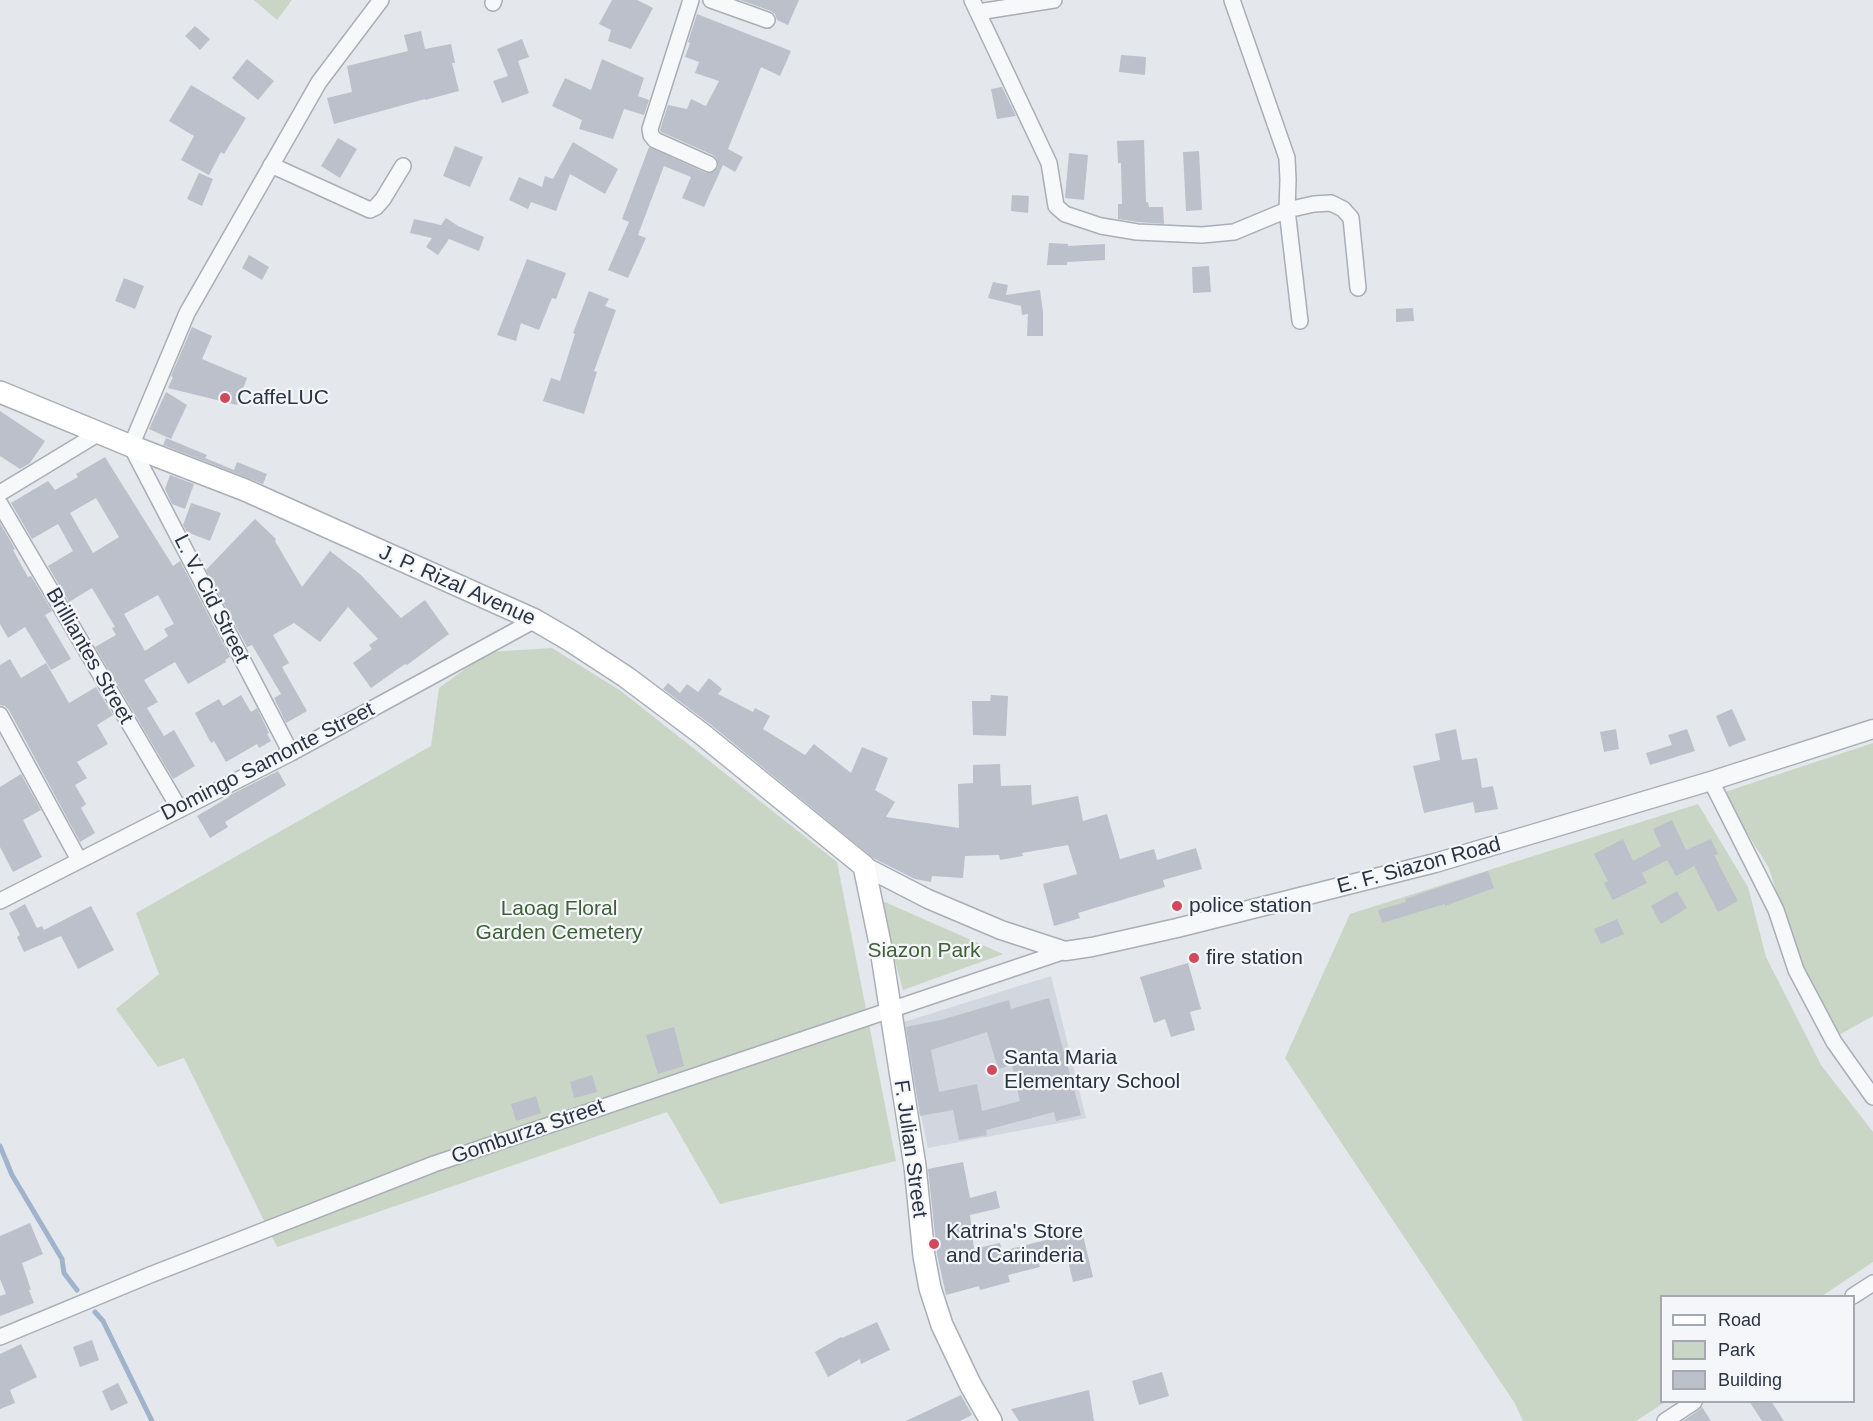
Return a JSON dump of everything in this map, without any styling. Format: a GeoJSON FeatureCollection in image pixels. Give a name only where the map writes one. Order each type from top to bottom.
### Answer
{"type":"FeatureCollection","features":[{"type":"Feature","properties":{"kind":"main road","name":"J. P. Rizal Avenue"},"geometry":{"type":"LineString","coordinates":[[0,392],[245,490],[535,620],[626,677],[702,734],[864,866]]}},
{"type":"Feature","properties":{"kind":"main road","name":"F. Julian Street"},"geometry":{"type":"LineString","coordinates":[[864,866],[880,944],[915,1166],[924,1256],[930,1288],[942,1324],[970,1384],[991,1421]]}},
{"type":"Feature","properties":{"kind":"street"},"geometry":{"type":"LineString","coordinates":[[131,446],[187,314],[319,82],[381,0]]}},
{"type":"Feature","properties":{"kind":"street"},"geometry":{"type":"LineString","coordinates":[[692,0],[650,129],[655,141],[709,164]]}},
{"type":"Feature","properties":{"kind":"street"},"geometry":{"type":"LineString","coordinates":[[711,0],[767,20]]}},
{"type":"Feature","properties":{"kind":"street"},"geometry":{"type":"LineString","coordinates":[[1054,0],[975,6],[1049,163],[1056,206],[1065,214],[1101,226],[1137,232],[1202,235],[1234,232],[1287,210],[1331,203],[1343,209],[1351,218],[1358,288]]}},
{"type":"Feature","properties":{"kind":"street"},"geometry":{"type":"LineString","coordinates":[[1232,0],[1287,158],[1287,210],[1300,321]]}},
{"type":"Feature","properties":{"kind":"street"},"geometry":{"type":"LineString","coordinates":[[271,165],[370,210],[383,199],[403,166]]}},
{"type":"Feature","properties":{"kind":"street"},"geometry":{"type":"LineString","coordinates":[[0,493],[99,433]]}},
{"type":"Feature","properties":{"kind":"street","name":"L. V. Cid Street"},"geometry":{"type":"LineString","coordinates":[[131,446],[291,753]]}},
{"type":"Feature","properties":{"kind":"street","name":"Brilliantes Street"},"geometry":{"type":"LineString","coordinates":[[0,504],[178,808]]}},
{"type":"Feature","properties":{"kind":"street","name":"Domingo Samonte Street"},"geometry":{"type":"LineString","coordinates":[[0,901],[178,808],[291,753],[535,620]]}},
{"type":"Feature","properties":{"kind":"street"},"geometry":{"type":"LineString","coordinates":[[0,716],[79,860]]}},
{"type":"Feature","properties":{"kind":"street","name":"E. F. Siazon Road"},"geometry":{"type":"LineString","coordinates":[[864,866],[937,903],[1001,930],[1065,951],[1168,930],[1435,863],[1711,781],[1873,729]]}},
{"type":"Feature","properties":{"kind":"street"},"geometry":{"type":"LineString","coordinates":[[1711,781],[1776,910],[1796,970],[1834,1042],[1873,1097]]}},
{"type":"Feature","properties":{"kind":"street","name":"Gomburza Street"},"geometry":{"type":"LineString","coordinates":[[0,1337],[150,1275],[434,1164],[1065,951]]}},
{"type":"Feature","properties":{"kind":"street"},"geometry":{"type":"LineString","coordinates":[[1855,1295],[1873,1283]]}},
{"type":"Feature","properties":{"kind":"street"},"geometry":{"type":"LineString","coordinates":[[1665,1421],[1691,1403]]}},
{"type":"Feature","properties":{"kind":"shaded area","name":"Santa Maria Elementary School"},"geometry":{"type":"Polygon","coordinates":[[[1051,976],[1086,1118],[928,1148],[901,1023],[1051,976]]]}},
{"type":"Feature","properties":{"kind":"green space"},"geometry":{"type":"Polygon","coordinates":[[[254,0],[292,0],[277,20],[254,0]]]}},
{"type":"Feature","properties":{"kind":"green space","name":"Laoag Floral Garden Cemetery"},"geometry":{"type":"Polygon","coordinates":[[[552,648],[621,691],[837,862],[896,1161],[720,1204],[667,1112],[277,1247],[184,1058],[158,1067],[116,1009],[159,974],[136,913],[431,746],[439,688],[488,652],[552,648]]]}},
{"type":"Feature","properties":{"kind":"green space"},"geometry":{"type":"Polygon","coordinates":[[[1873,743],[1873,1016],[1837,1036],[1793,948],[1769,868],[1722,793],[1873,743]]]}},
{"type":"Feature","properties":{"kind":"green space"},"geometry":{"type":"Polygon","coordinates":[[[1698,804],[1748,887],[1766,957],[1821,1065],[1873,1132],[1873,1262],[1824,1295],[1660,1295],[1660,1403],[1663,1403],[1636,1421],[1523,1421],[1514,1402],[1285,1058],[1350,914],[1698,804]]]}},
{"type":"Feature","properties":{"kind":"green space","name":"Siazon Park"},"geometry":{"type":"Polygon","coordinates":[[[878,899],[1003,954],[903,990],[878,899]]]}},
{"type":"Feature","properties":{"kind":"building"},"geometry":{"type":"Polygon","coordinates":[[[612,0],[637,0],[653,8],[631,49],[608,41],[611,30],[599,24],[612,0]]]}},
{"type":"Feature","properties":{"kind":"building"},"geometry":{"type":"Polygon","coordinates":[[[740,0],[799,0],[788,25],[777,20],[771,11],[740,0]]]}},
{"type":"Feature","properties":{"kind":"building"},"geometry":{"type":"Polygon","coordinates":[[[697,14],[791,51],[780,76],[761,67],[728,149],[743,157],[735,172],[723,165],[704,207],[682,198],[691,177],[664,166],[638,235],[646,238],[628,278],[608,270],[629,222],[622,219],[649,147],[706,173],[714,172],[718,167],[717,159],[713,155],[660,130],[668,105],[687,109],[691,99],[706,106],[719,81],[695,73],[699,62],[685,57],[697,14]]]}},
{"type":"Feature","properties":{"kind":"building"},"geometry":{"type":"Polygon","coordinates":[[[195,26],[210,39],[200,50],[185,36],[195,26]]]}},
{"type":"Feature","properties":{"kind":"building"},"geometry":{"type":"Polygon","coordinates":[[[421,31],[425,49],[451,44],[455,63],[452,63],[459,91],[334,124],[327,98],[352,92],[347,66],[408,51],[404,35],[421,31]]]}},
{"type":"Feature","properties":{"kind":"building"},"geometry":{"type":"Polygon","coordinates":[[[522,39],[529,57],[518,61],[529,93],[502,103],[493,81],[508,76],[497,49],[522,39]]]}},
{"type":"Feature","properties":{"kind":"building"},"geometry":{"type":"Polygon","coordinates":[[[1121,55],[1146,57],[1145,75],[1119,72],[1121,55]]]}},
{"type":"Feature","properties":{"kind":"building"},"geometry":{"type":"Polygon","coordinates":[[[247,59],[274,81],[258,100],[232,78],[247,59]]]}},
{"type":"Feature","properties":{"kind":"building"},"geometry":{"type":"Polygon","coordinates":[[[602,59],[644,78],[638,96],[649,100],[644,115],[624,109],[613,139],[579,129],[582,120],[552,106],[565,78],[591,90],[602,59]]]}},
{"type":"Feature","properties":{"kind":"building"},"geometry":{"type":"Polygon","coordinates":[[[191,85],[246,118],[224,154],[221,152],[209,175],[181,160],[194,136],[169,121],[191,85]]]}},
{"type":"Feature","properties":{"kind":"building"},"geometry":{"type":"Polygon","coordinates":[[[1002,87],[1016,116],[997,119],[991,89],[1002,87]]]}},
{"type":"Feature","properties":{"kind":"building"},"geometry":{"type":"Polygon","coordinates":[[[338,138],[357,149],[340,178],[321,166],[338,138]]]}},
{"type":"Feature","properties":{"kind":"building"},"geometry":{"type":"Polygon","coordinates":[[[1144,140],[1146,202],[1149,207],[1163,207],[1164,224],[1118,219],[1118,204],[1122,204],[1121,163],[1118,163],[1117,141],[1144,140]]]}},
{"type":"Feature","properties":{"kind":"building"},"geometry":{"type":"Polygon","coordinates":[[[573,142],[618,169],[605,194],[570,174],[556,211],[531,202],[528,209],[509,200],[519,177],[542,187],[545,176],[553,179],[573,142]]]}},
{"type":"Feature","properties":{"kind":"building"},"geometry":{"type":"Polygon","coordinates":[[[455,146],[483,157],[470,187],[443,176],[455,146]]]}},
{"type":"Feature","properties":{"kind":"building"},"geometry":{"type":"Polygon","coordinates":[[[1199,151],[1202,210],[1186,211],[1183,152],[1199,151]]]}},
{"type":"Feature","properties":{"kind":"building"},"geometry":{"type":"Polygon","coordinates":[[[1069,153],[1088,155],[1084,200],[1065,198],[1069,153]]]}},
{"type":"Feature","properties":{"kind":"building"},"geometry":{"type":"Polygon","coordinates":[[[199,173],[213,179],[202,206],[187,199],[199,173]]]}},
{"type":"Feature","properties":{"kind":"building"},"geometry":{"type":"Polygon","coordinates":[[[1012,195],[1029,196],[1028,213],[1011,211],[1012,195]]]}},
{"type":"Feature","properties":{"kind":"building"},"geometry":{"type":"Polygon","coordinates":[[[446,218],[484,237],[479,251],[449,239],[438,255],[426,247],[432,238],[410,233],[414,219],[441,225],[446,218]]]}},
{"type":"Feature","properties":{"kind":"building"},"geometry":{"type":"Polygon","coordinates":[[[1049,243],[1068,244],[1068,246],[1105,244],[1105,260],[1047,265],[1049,243]]]}},
{"type":"Feature","properties":{"kind":"building"},"geometry":{"type":"Polygon","coordinates":[[[249,255],[269,267],[262,280],[242,268],[249,255]]]}},
{"type":"Feature","properties":{"kind":"building"},"geometry":{"type":"Polygon","coordinates":[[[527,259],[566,273],[556,299],[552,298],[539,330],[521,323],[516,341],[497,335],[527,259]]]}},
{"type":"Feature","properties":{"kind":"building"},"geometry":{"type":"Polygon","coordinates":[[[1209,266],[1211,292],[1193,293],[1192,267],[1209,266]]]}},
{"type":"Feature","properties":{"kind":"building"},"geometry":{"type":"Polygon","coordinates":[[[124,278],[144,286],[135,309],[115,301],[124,278]]]}},
{"type":"Feature","properties":{"kind":"building"},"geometry":{"type":"Polygon","coordinates":[[[993,282],[1008,285],[1006,295],[1040,290],[1043,336],[1027,336],[1028,314],[1022,315],[1021,306],[988,298],[993,282]]]}},
{"type":"Feature","properties":{"kind":"building"},"geometry":{"type":"Polygon","coordinates":[[[589,291],[609,299],[605,306],[616,310],[594,371],[597,372],[584,414],[543,401],[551,378],[560,381],[575,334],[573,333],[589,291]]]}},
{"type":"Feature","properties":{"kind":"building"},"geometry":{"type":"Polygon","coordinates":[[[1413,308],[1414,321],[1396,322],[1396,309],[1413,308]]]}},
{"type":"Feature","properties":{"kind":"building"},"geometry":{"type":"Polygon","coordinates":[[[192,327],[212,336],[202,359],[247,378],[237,405],[168,388],[192,327]]]}},
{"type":"Feature","properties":{"kind":"building"},"geometry":{"type":"Polygon","coordinates":[[[166,392],[187,405],[171,439],[149,429],[166,392]]]}},
{"type":"Feature","properties":{"kind":"building"},"geometry":{"type":"Polygon","coordinates":[[[0,411],[45,441],[30,463],[20,469],[0,456],[0,411]]]}},
{"type":"Feature","properties":{"kind":"building"},"geometry":{"type":"Polygon","coordinates":[[[166,438],[207,455],[205,458],[234,470],[237,462],[267,474],[263,484],[163,445],[166,438]]]}},
{"type":"Feature","properties":{"kind":"building"},"geometry":{"type":"Polygon","coordinates":[[[105,457],[173,566],[180,561],[230,657],[225,660],[226,662],[188,684],[175,662],[144,680],[158,702],[147,708],[164,736],[174,730],[195,766],[173,779],[95,647],[116,635],[112,628],[115,627],[92,588],[69,602],[48,566],[73,551],[58,524],[32,539],[11,503],[48,481],[55,490],[78,477],[76,474],[105,457]],[[96,498],[70,513],[93,553],[119,537],[96,498]],[[158,595],[124,614],[145,651],[168,636],[164,629],[174,624],[158,595]]]}},
{"type":"Feature","properties":{"kind":"building"},"geometry":{"type":"Polygon","coordinates":[[[170,475],[194,484],[185,509],[172,504],[165,489],[170,475]]]}},
{"type":"Feature","properties":{"kind":"building"},"geometry":{"type":"Polygon","coordinates":[[[191,503],[221,513],[210,541],[187,532],[183,525],[191,503]]]}},
{"type":"Feature","properties":{"kind":"building"},"geometry":{"type":"Polygon","coordinates":[[[255,519],[276,539],[275,541],[302,587],[330,551],[361,575],[401,618],[425,600],[449,634],[371,688],[353,663],[372,649],[369,645],[378,639],[348,607],[320,642],[294,623],[273,635],[289,663],[282,667],[307,711],[286,723],[274,698],[281,694],[252,645],[247,647],[206,570],[255,519]]]}},
{"type":"Feature","properties":{"kind":"building"},"geometry":{"type":"Polygon","coordinates":[[[0,523],[28,577],[31,576],[52,611],[45,615],[71,659],[51,670],[25,627],[8,638],[0,624],[0,523]]]}},
{"type":"Feature","properties":{"kind":"building"},"geometry":{"type":"Polygon","coordinates":[[[10,659],[21,678],[46,663],[69,703],[96,687],[113,715],[97,725],[108,744],[77,762],[87,778],[75,785],[86,804],[81,808],[95,833],[80,842],[9,710],[0,705],[0,665],[10,659]]]}},
{"type":"Feature","properties":{"kind":"building"},"geometry":{"type":"Polygon","coordinates":[[[709,678],[722,689],[718,694],[753,712],[755,708],[770,716],[763,729],[805,755],[814,744],[851,773],[862,747],[888,758],[875,790],[895,802],[886,817],[959,828],[958,784],[973,783],[973,765],[1000,764],[1001,786],[1031,785],[1032,805],[1078,796],[1083,821],[1107,814],[1120,859],[1154,849],[1157,860],[1196,848],[1202,869],[1163,880],[1165,887],[1078,913],[1080,918],[1054,926],[1043,884],[1077,874],[1068,845],[1022,853],[1023,856],[1000,860],[999,855],[965,856],[963,878],[932,876],[931,882],[915,879],[873,858],[710,724],[663,689],[668,683],[680,693],[687,684],[698,692],[709,678]]]}},
{"type":"Feature","properties":{"kind":"building"},"geometry":{"type":"Polygon","coordinates":[[[241,695],[251,712],[257,708],[271,741],[259,748],[257,744],[226,762],[214,741],[211,743],[195,713],[219,699],[223,706],[241,695]]]}},
{"type":"Feature","properties":{"kind":"building"},"geometry":{"type":"Polygon","coordinates":[[[991,695],[1008,696],[1006,736],[973,735],[972,701],[990,701],[991,695]]]}},
{"type":"Feature","properties":{"kind":"building"},"geometry":{"type":"Polygon","coordinates":[[[1732,709],[1746,740],[1729,747],[1716,716],[1732,709]]]}},
{"type":"Feature","properties":{"kind":"building"},"geometry":{"type":"Polygon","coordinates":[[[1456,729],[1462,760],[1477,758],[1482,788],[1493,786],[1498,809],[1475,813],[1473,802],[1424,813],[1413,766],[1440,760],[1435,734],[1456,729]]]}},
{"type":"Feature","properties":{"kind":"building"},"geometry":{"type":"Polygon","coordinates":[[[1616,729],[1619,749],[1604,752],[1600,732],[1616,729]]]}},
{"type":"Feature","properties":{"kind":"building"},"geometry":{"type":"Polygon","coordinates":[[[1687,729],[1695,751],[1650,765],[1646,753],[1672,745],[1668,735],[1687,729]]]}},
{"type":"Feature","properties":{"kind":"building"},"geometry":{"type":"Polygon","coordinates":[[[278,771],[286,785],[225,822],[228,827],[210,838],[197,816],[228,796],[278,771]]]}},
{"type":"Feature","properties":{"kind":"building"},"geometry":{"type":"Polygon","coordinates":[[[21,774],[41,810],[23,820],[42,857],[13,872],[0,847],[0,787],[21,774]]]}},
{"type":"Feature","properties":{"kind":"building"},"geometry":{"type":"Polygon","coordinates":[[[1672,820],[1686,850],[1711,839],[1718,854],[1714,855],[1738,901],[1718,912],[1694,866],[1676,876],[1667,860],[1642,873],[1647,883],[1613,900],[1604,883],[1608,881],[1594,854],[1623,839],[1633,861],[1661,846],[1653,829],[1672,820]]]}},
{"type":"Feature","properties":{"kind":"building"},"geometry":{"type":"Polygon","coordinates":[[[1488,871],[1494,888],[1445,906],[1445,904],[1382,923],[1378,910],[1406,902],[1405,899],[1488,871]]]}},
{"type":"Feature","properties":{"kind":"building"},"geometry":{"type":"Polygon","coordinates":[[[1677,891],[1687,908],[1661,924],[1651,906],[1677,891]]]}},
{"type":"Feature","properties":{"kind":"building"},"geometry":{"type":"Polygon","coordinates":[[[25,904],[37,928],[42,926],[44,930],[91,906],[114,950],[78,969],[61,936],[24,952],[17,937],[20,935],[9,913],[25,904]]]}},
{"type":"Feature","properties":{"kind":"building"},"geometry":{"type":"Polygon","coordinates":[[[1617,919],[1624,934],[1601,944],[1594,929],[1617,919]]]}},
{"type":"Feature","properties":{"kind":"building"},"geometry":{"type":"Polygon","coordinates":[[[1188,963],[1201,1009],[1190,1012],[1195,1030],[1171,1037],[1165,1019],[1154,1023],[1140,977],[1188,963]]]}},
{"type":"Feature","properties":{"kind":"building","name":"Santa Maria Elementary School"},"geometry":{"type":"Polygon","coordinates":[[[1049,998],[1081,1115],[1056,1121],[1054,1112],[986,1130],[987,1135],[959,1140],[953,1110],[920,1116],[906,1027],[941,1020],[1009,1000],[1011,1009],[1049,998]],[[987,1032],[931,1050],[939,1092],[977,1084],[982,1111],[1020,1101],[1012,1065],[998,1069],[987,1032]]]}},
{"type":"Feature","properties":{"kind":"building"},"geometry":{"type":"Polygon","coordinates":[[[674,1027],[684,1066],[658,1074],[646,1035],[674,1027]]]}},
{"type":"Feature","properties":{"kind":"building"},"geometry":{"type":"Polygon","coordinates":[[[592,1075],[597,1092],[574,1098],[570,1082],[592,1075]]]}},
{"type":"Feature","properties":{"kind":"building"},"geometry":{"type":"Polygon","coordinates":[[[536,1096],[541,1113],[516,1121],[511,1104],[536,1096]]]}},
{"type":"Feature","properties":{"kind":"building"},"geometry":{"type":"Polygon","coordinates":[[[963,1162],[970,1198],[996,1191],[1000,1208],[970,1215],[974,1249],[1000,1243],[1002,1251],[1082,1231],[1093,1277],[1073,1282],[1066,1252],[1038,1260],[1040,1267],[1008,1275],[1010,1282],[980,1290],[979,1286],[946,1295],[937,1254],[928,1169],[963,1162]]]}},
{"type":"Feature","properties":{"kind":"building"},"geometry":{"type":"Polygon","coordinates":[[[30,1223],[43,1254],[22,1263],[34,1303],[0,1316],[0,1296],[6,1294],[0,1279],[0,1236],[30,1223]]]}},
{"type":"Feature","properties":{"kind":"building"},"geometry":{"type":"Polygon","coordinates":[[[877,1322],[890,1350],[861,1364],[860,1359],[828,1377],[815,1352],[841,1337],[877,1322]]]}},
{"type":"Feature","properties":{"kind":"building"},"geometry":{"type":"Polygon","coordinates":[[[92,1340],[99,1360],[80,1367],[73,1347],[92,1340]]]}},
{"type":"Feature","properties":{"kind":"building"},"geometry":{"type":"Polygon","coordinates":[[[21,1344],[37,1377],[10,1390],[15,1403],[0,1409],[0,1354],[21,1344]]]}},
{"type":"Feature","properties":{"kind":"building"},"geometry":{"type":"Polygon","coordinates":[[[1162,1372],[1169,1396],[1139,1405],[1132,1381],[1162,1372]]]}},
{"type":"Feature","properties":{"kind":"building"},"geometry":{"type":"Polygon","coordinates":[[[118,1383],[128,1403],[111,1411],[102,1391],[118,1383]]]}},
{"type":"Feature","properties":{"kind":"building"},"geometry":{"type":"Polygon","coordinates":[[[1089,1390],[1094,1421],[1019,1421],[1011,1409],[1089,1390]]]}},
{"type":"Feature","properties":{"kind":"building"},"geometry":{"type":"Polygon","coordinates":[[[961,1395],[972,1415],[960,1421],[906,1421],[961,1395]]]}},
{"type":"Feature","properties":{"kind":"building"},"geometry":{"type":"Polygon","coordinates":[[[1750,1403],[1772,1403],[1784,1421],[1762,1421],[1750,1403]]]}},
{"type":"Feature","properties":{"kind":"building"},"geometry":{"type":"Polygon","coordinates":[[[1702,1407],[1711,1421],[1683,1421],[1699,1410],[1702,1407]]]}},
{"type":"Feature","properties":{"kind":"waterway"},"geometry":{"type":"LineString","coordinates":[[0,1146],[12,1175],[62,1259],[64,1273],[77,1290]]}},
{"type":"Feature","properties":{"kind":"waterway"},"geometry":{"type":"LineString","coordinates":[[95,1312],[103,1321],[152,1421]]}},
{"type":"Feature","properties":{"kind":"place","name":"CaffeLUC"},"geometry":{"type":"Point","coordinates":[225,398]}},
{"type":"Feature","properties":{"kind":"place","name":"police station"},"geometry":{"type":"Point","coordinates":[1177,906]}},
{"type":"Feature","properties":{"kind":"place","name":"fire station"},"geometry":{"type":"Point","coordinates":[1194,958]}},
{"type":"Feature","properties":{"kind":"place","name":"Santa Maria Elementary School"},"geometry":{"type":"Point","coordinates":[992,1070]}},
{"type":"Feature","properties":{"kind":"place","name":"Katrina's Store and Carinderia"},"geometry":{"type":"Point","coordinates":[934,1244]}}]}
